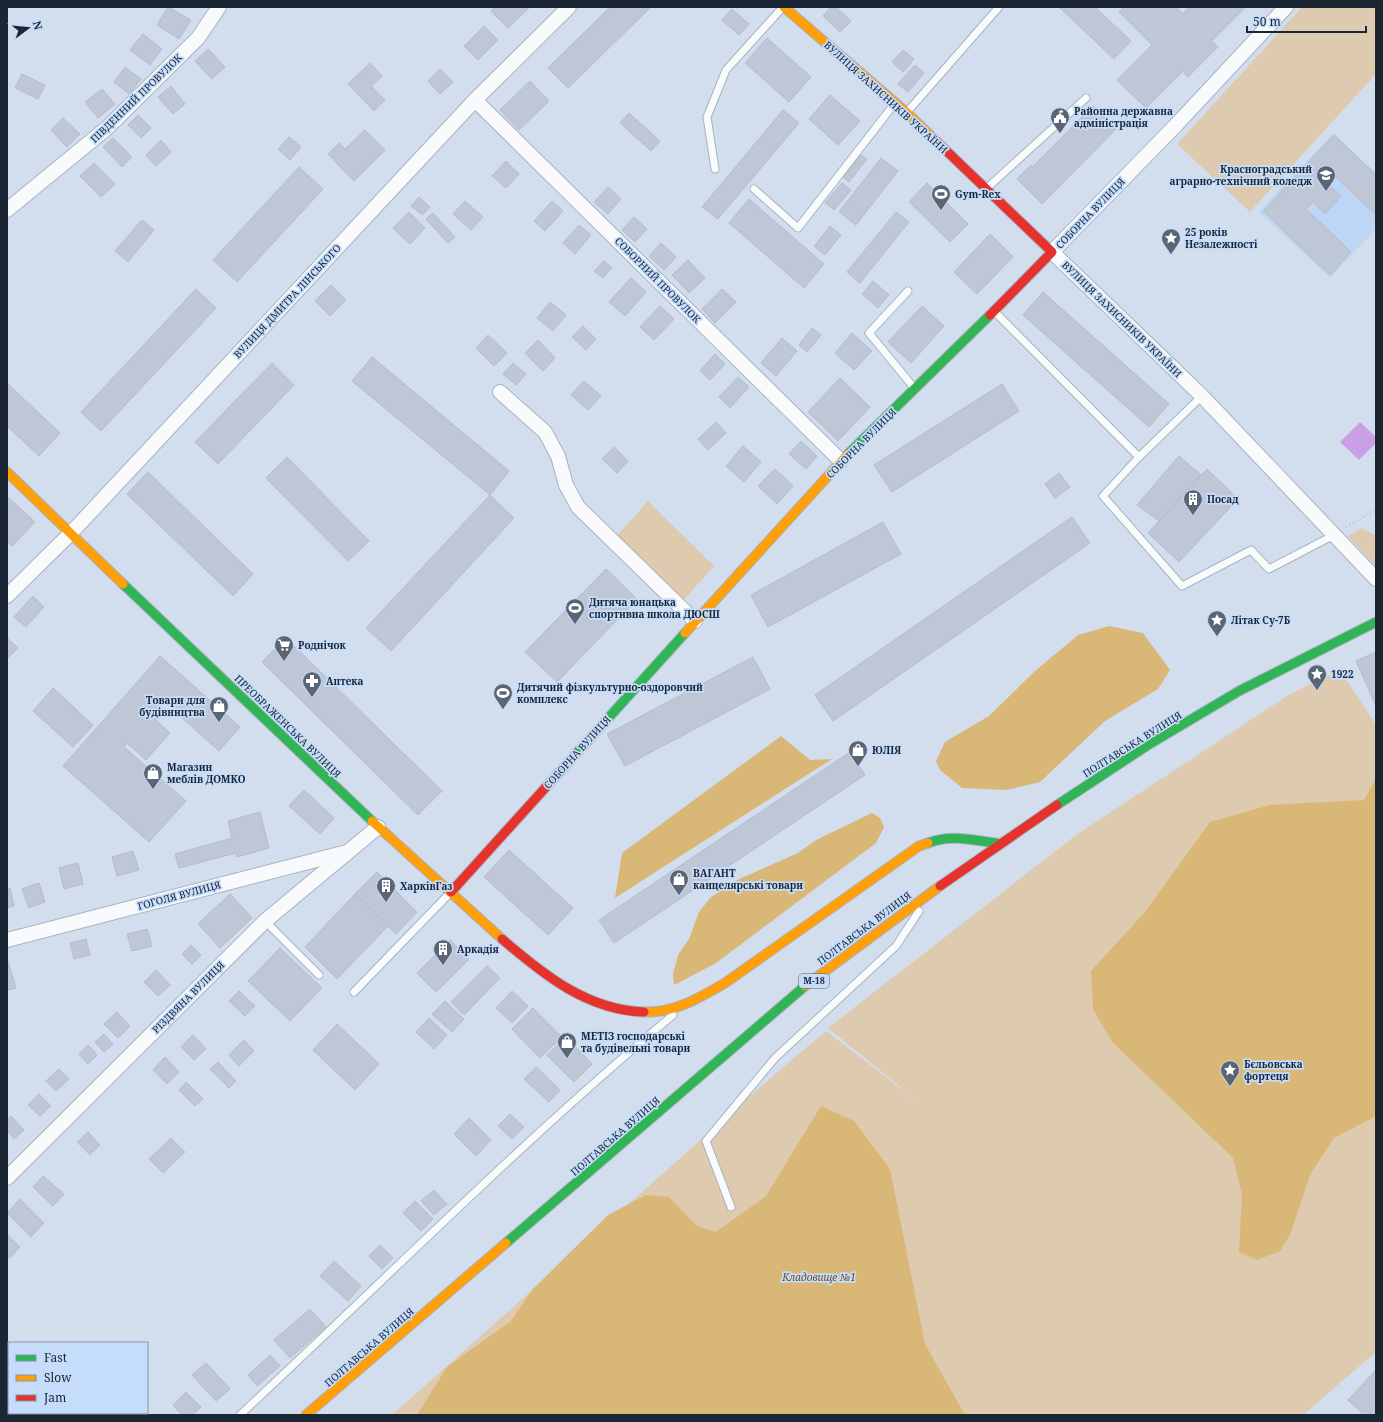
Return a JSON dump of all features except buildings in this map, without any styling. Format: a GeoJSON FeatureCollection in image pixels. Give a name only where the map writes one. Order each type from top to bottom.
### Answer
{"type":"FeatureCollection","features":[{"type":"Feature","properties":{"kind":"main road","name":"ВУЛИЦЯ ЗАХИСНИКІВ УКРАЇНИ"},"geometry":{"type":"LineString","coordinates":[[784,7],[907,113],[1052,252]]}},
{"type":"Feature","properties":{"kind":"main road","name":"СОБОРНА ВУЛИЦЯ"},"geometry":{"type":"LineString","coordinates":[[451,892],[841,461],[1052,252]]}},
{"type":"Feature","properties":{"kind":"main road","name":"ПРЕОБРАЖЕНСЬКА ВУЛИЦЯ"},"geometry":{"type":"LineString","coordinates":[[7,472],[378,827],[513,950],[563,987],[586,1000],[618,1009],[651,1012],[684,1006],[699,999],[725,983],[919,846],[932,840],[946,837],[960,837],[1000,844]]}},
{"type":"Feature","properties":{"kind":"main road","name":"ПОЛТАВСЬКА ВУЛИЦЯ"},"geometry":{"type":"LineString","coordinates":[[306,1415],[804,988],[931,892],[1046,812],[1148,745],[1233,695],[1376,622]]}},
{"type":"Feature","properties":{"kind":"street","name":"ПІВДЕННИЙ ПРОВУЛОК"},"geometry":{"type":"LineString","coordinates":[[7,210],[108,128],[198,38],[219,7]]}},
{"type":"Feature","properties":{"kind":"street","name":"СОБОРНА ВУЛИЦЯ"},"geometry":{"type":"LineString","coordinates":[[1052,252],[1177,124],[1286,7]]}},
{"type":"Feature","properties":{"kind":"street","name":"ВУЛИЦЯ ДМИТРА ЛІНСЬКОГО"},"geometry":{"type":"LineString","coordinates":[[7,596],[71,534],[475,100],[567,8]]}},
{"type":"Feature","properties":{"kind":"street","name":"СОБОРНИЙ ПРОВУЛОК"},"geometry":{"type":"LineString","coordinates":[[475,100],[841,461]]}},
{"type":"Feature","properties":{"kind":"street","name":"ВУЛИЦЯ ЗАХИСНИКІВ УКРАЇНИ"},"geometry":{"type":"LineString","coordinates":[[1052,252],[1202,396],[1376,579]]}},
{"type":"Feature","properties":{"kind":"street"},"geometry":{"type":"LineString","coordinates":[[500,392],[545,432],[558,456],[566,485],[578,507],[695,621]]}},
{"type":"Feature","properties":{"kind":"street","name":"РІЗДВЯНА ВУЛИЦЯ"},"geometry":{"type":"LineString","coordinates":[[7,1178],[265,921],[378,827]]}},
{"type":"Feature","properties":{"kind":"street","name":"ГОГОЛЯ ВУЛИЦЯ"},"geometry":{"type":"LineString","coordinates":[[7,940],[351,851]]}},
{"type":"Feature","properties":{"kind":"lane"},"geometry":{"type":"LineString","coordinates":[[715,169],[707,118],[726,70],[784,7]]}},
{"type":"Feature","properties":{"kind":"lane"},"geometry":{"type":"LineString","coordinates":[[907,113],[999,7]]}},
{"type":"Feature","properties":{"kind":"lane"},"geometry":{"type":"LineString","coordinates":[[986,189],[1086,98]]}},
{"type":"Feature","properties":{"kind":"lane"},"geometry":{"type":"LineString","coordinates":[[754,189],[798,228],[895,103]]}},
{"type":"Feature","properties":{"kind":"lane"},"geometry":{"type":"LineString","coordinates":[[908,291],[869,334],[915,389]]}},
{"type":"Feature","properties":{"kind":"lane"},"geometry":{"type":"LineString","coordinates":[[994,311],[1139,456]]}},
{"type":"Feature","properties":{"kind":"lane"},"geometry":{"type":"LineString","coordinates":[[1202,396],[1139,456],[1103,496],[1182,586],[1251,550],[1269,569],[1334,535]]}},
{"type":"Feature","properties":{"kind":"lane"},"geometry":{"type":"LineString","coordinates":[[354,992],[451,892]]}},
{"type":"Feature","properties":{"kind":"lane"},"geometry":{"type":"LineString","coordinates":[[732,1207],[706,1140],[775,1058],[896,946],[931,892]]}},
{"type":"Feature","properties":{"kind":"lane"},"geometry":{"type":"LineString","coordinates":[[265,921],[319,975]]}},
{"type":"Feature","properties":{"kind":"lane"},"geometry":{"type":"LineString","coordinates":[[240,1415],[491,1178],[631,1050],[684,1006]]}},
{"type":"Feature","properties":{"kind":"path"},"geometry":{"type":"LineString","coordinates":[[1334,535],[1376,509]]}},
{"type":"Feature","properties":{"kind":"shaded area","name":"Красноградський аграрно-технічний коледж"},"geometry":{"type":"Polygon","coordinates":[[[1333,133],[1376,173],[1376,229],[1330,278],[1259,212],[1333,133]]]}},
{"type":"Feature","properties":{"kind":"shaded area"},"geometry":{"type":"Polygon","coordinates":[[[1360,422],[1376,437],[1376,443],[1359,460],[1340,442],[1360,422]]]}},
{"type":"Feature","properties":{"kind":"green space"},"geometry":{"type":"Polygon","coordinates":[[[1302,7],[1376,7],[1376,74],[1250,212],[1177,144],[1302,7]]]}},
{"type":"Feature","properties":{"kind":"green space"},"geometry":{"type":"Polygon","coordinates":[[[648,501],[714,566],[683,601],[615,538],[648,501]]]}},
{"type":"Feature","properties":{"kind":"green space"},"geometry":{"type":"Polygon","coordinates":[[[1362,528],[1376,536],[1376,566],[1348,536],[1362,528]]]}},
{"type":"Feature","properties":{"kind":"green space"},"geometry":{"type":"Polygon","coordinates":[[[1109,626],[1143,633],[1170,670],[1158,689],[1105,721],[1040,782],[1006,790],[962,788],[940,770],[936,761],[945,742],[989,716],[1035,671],[1078,635],[1109,626]]]}},
{"type":"Feature","properties":{"kind":"green space","name":"Кладовище №1"},"geometry":{"type":"Polygon","coordinates":[[[1340,670],[1376,725],[1376,1352],[1303,1415],[392,1415],[761,1086],[826,1031],[920,1103],[828,1028],[1076,835],[1290,694],[1340,670]]]}},
{"type":"Feature","properties":{"kind":"green space"},"geometry":{"type":"Polygon","coordinates":[[[781,736],[810,760],[832,759],[615,898],[622,853],[781,736]]]}},
{"type":"Feature","properties":{"kind":"green space"},"geometry":{"type":"Polygon","coordinates":[[[1376,779],[1376,1116],[1334,1138],[1311,1173],[1290,1235],[1280,1251],[1257,1260],[1239,1252],[1242,1195],[1233,1158],[1112,1042],[1093,1009],[1091,971],[1145,912],[1210,822],[1270,805],[1364,800],[1376,779]]]}},
{"type":"Feature","properties":{"kind":"green space"},"geometry":{"type":"Polygon","coordinates":[[[872,813],[880,818],[884,827],[876,843],[716,963],[674,985],[673,974],[678,955],[689,939],[699,912],[711,897],[735,881],[798,853],[816,840],[872,813]]]}},
{"type":"Feature","properties":{"kind":"green space","name":"Кладовище №1"},"geometry":{"type":"Polygon","coordinates":[[[821,1106],[854,1121],[890,1169],[925,1344],[965,1415],[417,1415],[447,1367],[511,1321],[532,1290],[608,1215],[646,1195],[669,1197],[697,1226],[716,1232],[766,1196],[821,1106]]]}},
{"type":"Feature","properties":{"kind":"traffic: fast"},"geometry":{"type":"LineString","coordinates":[[848,454],[990,315]]}},
{"type":"Feature","properties":{"kind":"traffic: fast"},"geometry":{"type":"LineString","coordinates":[[123,584],[372,821]]}},
{"type":"Feature","properties":{"kind":"traffic: fast"},"geometry":{"type":"LineString","coordinates":[[1057,805],[1148,745],[1239,691],[1376,622]]}},
{"type":"Feature","properties":{"kind":"traffic: fast"},"geometry":{"type":"LineString","coordinates":[[556,776],[685,633]]}},
{"type":"Feature","properties":{"kind":"traffic: fast"},"geometry":{"type":"LineString","coordinates":[[928,843],[937,840],[955,838],[1000,844]]}},
{"type":"Feature","properties":{"kind":"traffic: fast"},"geometry":{"type":"LineString","coordinates":[[506,1243],[805,986]]}},
{"type":"Feature","properties":{"kind":"traffic: slow"},"geometry":{"type":"LineString","coordinates":[[784,7],[907,113],[935,140]]}},
{"type":"Feature","properties":{"kind":"traffic: slow"},"geometry":{"type":"LineString","coordinates":[[685,633],[848,454]]}},
{"type":"Feature","properties":{"kind":"traffic: slow"},"geometry":{"type":"LineString","coordinates":[[7,472],[123,584]]}},
{"type":"Feature","properties":{"kind":"traffic: slow"},"geometry":{"type":"LineString","coordinates":[[372,821],[502,939]]}},
{"type":"Feature","properties":{"kind":"traffic: slow"},"geometry":{"type":"LineString","coordinates":[[644,1012],[666,1010],[686,1004],[725,983],[919,846],[928,843]]}},
{"type":"Feature","properties":{"kind":"traffic: slow"},"geometry":{"type":"LineString","coordinates":[[805,986],[940,886]]}},
{"type":"Feature","properties":{"kind":"traffic: slow"},"geometry":{"type":"LineString","coordinates":[[306,1415],[506,1243]]}},
{"type":"Feature","properties":{"kind":"traffic: jam"},"geometry":{"type":"LineString","coordinates":[[935,140],[1052,252],[990,315]]}},
{"type":"Feature","properties":{"kind":"traffic: jam"},"geometry":{"type":"LineString","coordinates":[[451,892],[556,776]]}},
{"type":"Feature","properties":{"kind":"traffic: jam"},"geometry":{"type":"LineString","coordinates":[[940,886],[1057,805]]}},
{"type":"Feature","properties":{"kind":"traffic: jam"},"geometry":{"type":"LineString","coordinates":[[502,939],[550,977],[585,998],[623,1010],[644,1012]]}},
{"type":"Feature","properties":{"kind":"place","name":"Районна державна адміністрація"},"geometry":{"type":"Point","coordinates":[1060,134]}},
{"type":"Feature","properties":{"kind":"place","name":"Красноградський аграрно-технічний коледж"},"geometry":{"type":"Point","coordinates":[1326,192]}},
{"type":"Feature","properties":{"kind":"place","name":"Gym-Rex"},"geometry":{"type":"Point","coordinates":[941,211]}},
{"type":"Feature","properties":{"kind":"place","name":"25 років Незалежності"},"geometry":{"type":"Point","coordinates":[1171,255]}},
{"type":"Feature","properties":{"kind":"place","name":"Посад"},"geometry":{"type":"Point","coordinates":[1193,516]}},
{"type":"Feature","properties":{"kind":"place","name":"Дитяча юнацька спортивна школа ДЮСШ"},"geometry":{"type":"Point","coordinates":[575,625]}},
{"type":"Feature","properties":{"kind":"place","name":"Літак Су-7Б"},"geometry":{"type":"Point","coordinates":[1217,637]}},
{"type":"Feature","properties":{"kind":"place","name":"Роднічок"},"geometry":{"type":"Point","coordinates":[284,662]}},
{"type":"Feature","properties":{"kind":"place","name":"1922"},"geometry":{"type":"Point","coordinates":[1317,691]}},
{"type":"Feature","properties":{"kind":"place","name":"Аптека"},"geometry":{"type":"Point","coordinates":[312,698]}},
{"type":"Feature","properties":{"kind":"place","name":"Дитячий фізкультурно-оздоровчий комплекс"},"geometry":{"type":"Point","coordinates":[503,710]}},
{"type":"Feature","properties":{"kind":"place","name":"Товари для будівництва"},"geometry":{"type":"Point","coordinates":[219,723]}},
{"type":"Feature","properties":{"kind":"place","name":"ЮЛІЯ"},"geometry":{"type":"Point","coordinates":[858,767]}},
{"type":"Feature","properties":{"kind":"place","name":"Магазин меблів ДОМКО"},"geometry":{"type":"Point","coordinates":[153,790]}},
{"type":"Feature","properties":{"kind":"place","name":"ВАГАНТ канцелярські товари"},"geometry":{"type":"Point","coordinates":[679,896]}},
{"type":"Feature","properties":{"kind":"place","name":"ХарківГаз"},"geometry":{"type":"Point","coordinates":[386,903]}},
{"type":"Feature","properties":{"kind":"place","name":"Аркадія"},"geometry":{"type":"Point","coordinates":[443,966]}},
{"type":"Feature","properties":{"kind":"place","name":"МЕТІЗ господарські та будівельні товари"},"geometry":{"type":"Point","coordinates":[567,1059]}},
{"type":"Feature","properties":{"kind":"place","name":"Бєльовська фортеця"},"geometry":{"type":"Point","coordinates":[1230,1087]}}]}
